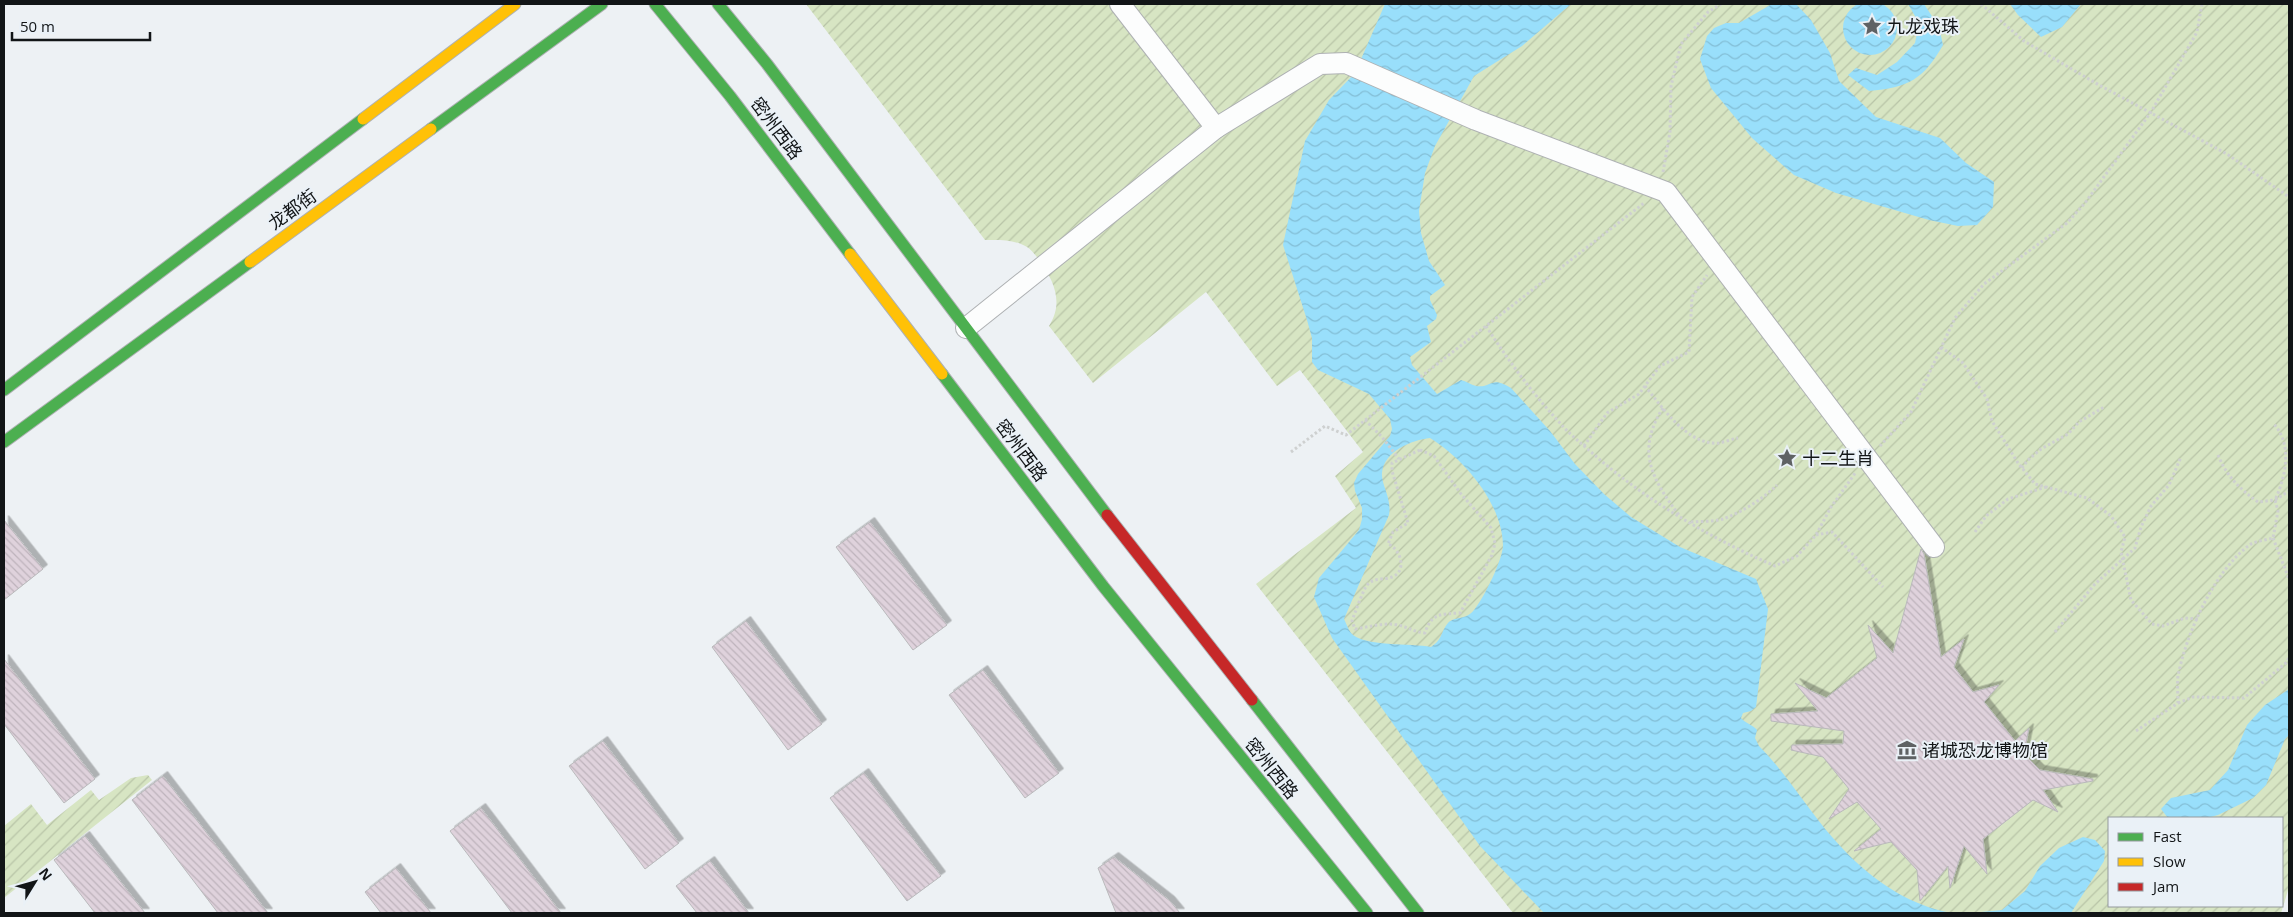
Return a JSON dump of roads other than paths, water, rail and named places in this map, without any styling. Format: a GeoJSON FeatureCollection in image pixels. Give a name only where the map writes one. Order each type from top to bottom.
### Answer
{"type":"FeatureCollection","features":[{"type":"Feature","properties":{"kind":"main road","name":"龙都街"},"geometry":{"type":"LineString","coordinates":[[4,390],[515,4]]}},
{"type":"Feature","properties":{"kind":"main road","name":"龙都街"},"geometry":{"type":"LineString","coordinates":[[4,442],[602,4]]}},
{"type":"Feature","properties":{"kind":"main road","name":"密州西路"},"geometry":{"type":"LineString","coordinates":[[655,4],[730,96],[1103,586],[1368,913]]}},
{"type":"Feature","properties":{"kind":"main road","name":"密州西路"},"geometry":{"type":"LineString","coordinates":[[718,4],[767,64],[1096,501],[1418,913]]}},
{"type":"Feature","properties":{"kind":"street"},"geometry":{"type":"LineString","coordinates":[[1120,4],[1216,128]]}},
{"type":"Feature","properties":{"kind":"street"},"geometry":{"type":"LineString","coordinates":[[966,328],[1216,128],[1320,64],[1346,63],[1476,120],[1666,192],[1934,547]]}},
{"type":"Feature","properties":{"kind":"water"},"geometry":{"type":"Polygon","coordinates":[[[1870,1],[1880,3],[1889,9],[1895,18],[1897,28],[1895,38],[1889,47],[1880,53],[1870,55],[1860,53],[1851,47],[1845,38],[1843,28],[1845,18],[1851,9],[1860,3],[1870,1]]]}},
{"type":"Feature","properties":{"kind":"water"},"geometry":{"type":"Polygon","coordinates":[[[1385,4],[1571,4],[1522,46],[1474,76],[1435,146],[1425,173],[1419,211],[1421,233],[1429,261],[1445,285],[1430,296],[1437,315],[1436,319],[1427,326],[1431,342],[1410,357],[1412,365],[1437,394],[1461,380],[1476,386],[1499,382],[1511,388],[1550,431],[1575,464],[1604,494],[1631,517],[1680,547],[1756,579],[1768,609],[1756,707],[1751,711],[1743,713],[1741,718],[1757,730],[1755,738],[1759,746],[1840,846],[1856,862],[1890,889],[1909,899],[1951,913],[1544,913],[1480,846],[1332,638],[1314,597],[1319,578],[1359,530],[1362,508],[1354,483],[1358,474],[1390,436],[1392,429],[1390,419],[1369,394],[1318,370],[1312,362],[1312,338],[1283,245],[1305,141],[1329,100],[1355,73],[1385,4]],[[1430,438],[1415,441],[1393,453],[1384,465],[1382,478],[1389,503],[1389,515],[1344,619],[1351,633],[1366,641],[1431,647],[1440,639],[1450,621],[1467,616],[1474,610],[1483,597],[1500,559],[1503,545],[1501,529],[1488,498],[1468,470],[1430,438]]]}},
{"type":"Feature","properties":{"kind":"water"},"geometry":{"type":"Polygon","coordinates":[[[1772,4],[1796,4],[1811,20],[1830,53],[1839,81],[1876,117],[1940,138],[1966,163],[1994,182],[1993,207],[1977,225],[1958,226],[1929,220],[1836,193],[1794,175],[1752,138],[1711,88],[1700,59],[1707,36],[1714,28],[1726,23],[1739,23],[1772,4]]]}},
{"type":"Feature","properties":{"kind":"water"},"geometry":{"type":"Polygon","coordinates":[[[1908,4],[1924,4],[1939,27],[1943,45],[1929,66],[1914,80],[1883,90],[1869,91],[1848,75],[1856,68],[1877,75],[1897,62],[1915,43],[1919,23],[1908,4]]]}},
{"type":"Feature","properties":{"kind":"water"},"geometry":{"type":"Polygon","coordinates":[[[2010,4],[2081,4],[2062,27],[2041,37],[2018,15],[2010,4]]]}},
{"type":"Feature","properties":{"kind":"water"},"geometry":{"type":"Polygon","coordinates":[[[2289,689],[2289,735],[2285,739],[2266,785],[2253,798],[2218,815],[2211,817],[2167,817],[2161,809],[2171,798],[2210,790],[2228,770],[2247,725],[2265,705],[2289,689]]]}},
{"type":"Feature","properties":{"kind":"water"},"geometry":{"type":"Polygon","coordinates":[[[2083,837],[2095,840],[2105,851],[2104,861],[2071,913],[1971,913],[2002,910],[2025,891],[2040,866],[2059,848],[2083,837]]]}},
{"type":"Feature","properties":{"kind":"place","name":"九龙戏珠"},"geometry":{"type":"Point","coordinates":[1872,26]}},
{"type":"Feature","properties":{"kind":"place","name":"十二生肖"},"geometry":{"type":"Point","coordinates":[1787,458]}},
{"type":"Feature","properties":{"kind":"place","name":"诸城恐龙博物馆"},"geometry":{"type":"Point","coordinates":[1907,750]}}]}
